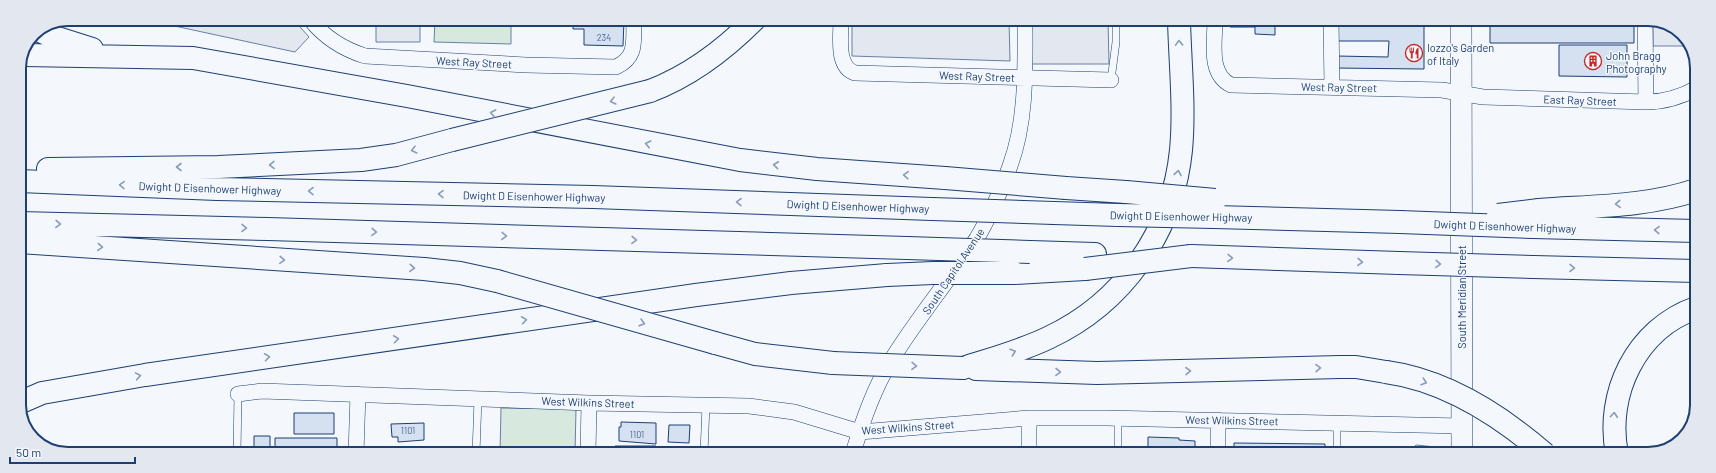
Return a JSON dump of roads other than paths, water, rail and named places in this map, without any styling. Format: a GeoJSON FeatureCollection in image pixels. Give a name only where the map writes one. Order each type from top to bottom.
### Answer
{"type":"FeatureCollection","features":[{"type":"Feature","properties":{"kind":"highway"},"geometry":{"type":"LineString","coordinates":[[26,170],[112,167],[218,167],[361,160],[396,155],[650,91],[671,82],[707,61],[731,42],[748,26]]}},
{"type":"Feature","properties":{"kind":"highway"},"geometry":{"type":"LineString","coordinates":[[963,368],[1033,345],[1077,322],[1107,299],[1149,250],[1164,222],[1180,164],[1182,117],[1179,26]]}},
{"type":"Feature","properties":{"kind":"highway"},"geometry":{"type":"LineString","coordinates":[[45,33],[66,42],[124,57]]}},
{"type":"Feature","properties":{"kind":"highway"},"geometry":{"type":"LineString","coordinates":[[28,55],[193,58],[233,64],[740,160],[810,168],[1126,192],[1215,209]]}},
{"type":"Feature","properties":{"kind":"highway","name":"Dwight D Eisenhower Highway"},"geometry":{"type":"LineString","coordinates":[[26,181],[217,189],[593,197],[1054,213],[1118,214],[1215,209],[1322,219],[1435,223],[1536,218],[1690,231]]}},
{"type":"Feature","properties":{"kind":"highway"},"geometry":{"type":"LineString","coordinates":[[1536,218],[1671,198],[1690,192]]}},
{"type":"Feature","properties":{"kind":"highway"},"geometry":{"type":"LineString","coordinates":[[26,223],[1030,252],[1090,261]]}},
{"type":"Feature","properties":{"kind":"highway"},"geometry":{"type":"LineString","coordinates":[[26,242],[424,269],[460,273],[497,281],[755,354],[833,363],[1025,372],[1097,373],[1340,367],[1386,372],[1432,385],[1467,401],[1500,419],[1536,447]]}},
{"type":"Feature","properties":{"kind":"highway"},"geometry":{"type":"LineString","coordinates":[[26,400],[42,393],[105,382],[696,295],[790,283],[887,275],[933,273],[1014,273],[1090,261],[1191,256],[1690,271]]}},
{"type":"Feature","properties":{"kind":"highway"},"geometry":{"type":"LineString","coordinates":[[1616,447],[1614,428],[1615,408],[1620,385],[1630,364],[1654,334],[1679,316],[1690,311]]}},
{"type":"Feature","properties":{"kind":"highway"},"geometry":{"type":"LineString","coordinates":[[26,384],[105,382]]}},
{"type":"Feature","properties":{"kind":"main road","name":"South Meridian Street"},"geometry":{"type":"LineString","coordinates":[[1461,26],[1462,447]]}},
{"type":"Feature","properties":{"kind":"street","name":"West Ray Street"},"geometry":{"type":"LineString","coordinates":[[316,26],[322,33],[349,50],[365,56],[616,67],[626,62],[630,58],[633,49],[634,26]]}},
{"type":"Feature","properties":{"kind":"street","name":"West Ray Street"},"geometry":{"type":"LineString","coordinates":[[841,26],[842,56],[846,68],[855,73],[1111,80]]}},
{"type":"Feature","properties":{"kind":"street","name":"South Capitol Avenue"},"geometry":{"type":"LineString","coordinates":[[855,447],[872,398],[892,359],[982,229],[1010,167],[1015,152],[1023,104],[1025,78],[1025,26]]}},
{"type":"Feature","properties":{"kind":"street","name":"West Ray Street"},"geometry":{"type":"LineString","coordinates":[[1215,26],[1215,65],[1220,77],[1231,85],[1442,90],[1461,92]]}},
{"type":"Feature","properties":{"kind":"street"},"geometry":{"type":"LineString","coordinates":[[1331,26],[1332,87]]}},
{"type":"Feature","properties":{"kind":"street"},"geometry":{"type":"LineString","coordinates":[[1645,26],[1646,102]]}},
{"type":"Feature","properties":{"kind":"street","name":"East Ray Street"},"geometry":{"type":"LineString","coordinates":[[1461,92],[1483,97],[1646,102],[1662,101],[1690,91]]}},
{"type":"Feature","properties":{"kind":"street","name":"West Wilkins Street"},"geometry":{"type":"LineString","coordinates":[[238,394],[262,390],[589,403],[740,406],[781,410],[860,432],[1028,418],[1118,418],[1462,426]]}},
{"type":"Feature","properties":{"kind":"street"},"geometry":{"type":"LineString","coordinates":[[356,447],[358,394]]}},
{"type":"Feature","properties":{"kind":"street"},"geometry":{"type":"LineString","coordinates":[[588,447],[589,403]]}},
{"type":"Feature","properties":{"kind":"street"},"geometry":{"type":"LineString","coordinates":[[1028,418],[1029,447]]}},
{"type":"Feature","properties":{"kind":"street"},"geometry":{"type":"LineString","coordinates":[[1218,420],[1218,447]]}},
{"type":"Feature","properties":{"kind":"lane"},"geometry":{"type":"LineString","coordinates":[[1111,80],[1116,42],[1116,26]]}},
{"type":"Feature","properties":{"kind":"lane"},"geometry":{"type":"LineString","coordinates":[[237,447],[238,394]]}},
{"type":"Feature","properties":{"kind":"lane"},"geometry":{"type":"LineString","coordinates":[[476,447],[478,399]]}},
{"type":"Feature","properties":{"kind":"lane"},"geometry":{"type":"LineString","coordinates":[[704,447],[706,405]]}},
{"type":"Feature","properties":{"kind":"lane"},"geometry":{"type":"LineString","coordinates":[[1118,418],[1118,447]]}},
{"type":"Feature","properties":{"kind":"lane"},"geometry":{"type":"LineString","coordinates":[[1338,423],[1338,447]]}},
{"type":"Feature","properties":{"kind":"place","name":"Iozzo's Garden of Italy"},"geometry":{"type":"Point","coordinates":[1414,53]}},
{"type":"Feature","properties":{"kind":"place","name":"John Bragg Photography"},"geometry":{"type":"Point","coordinates":[1593,61]}}]}
